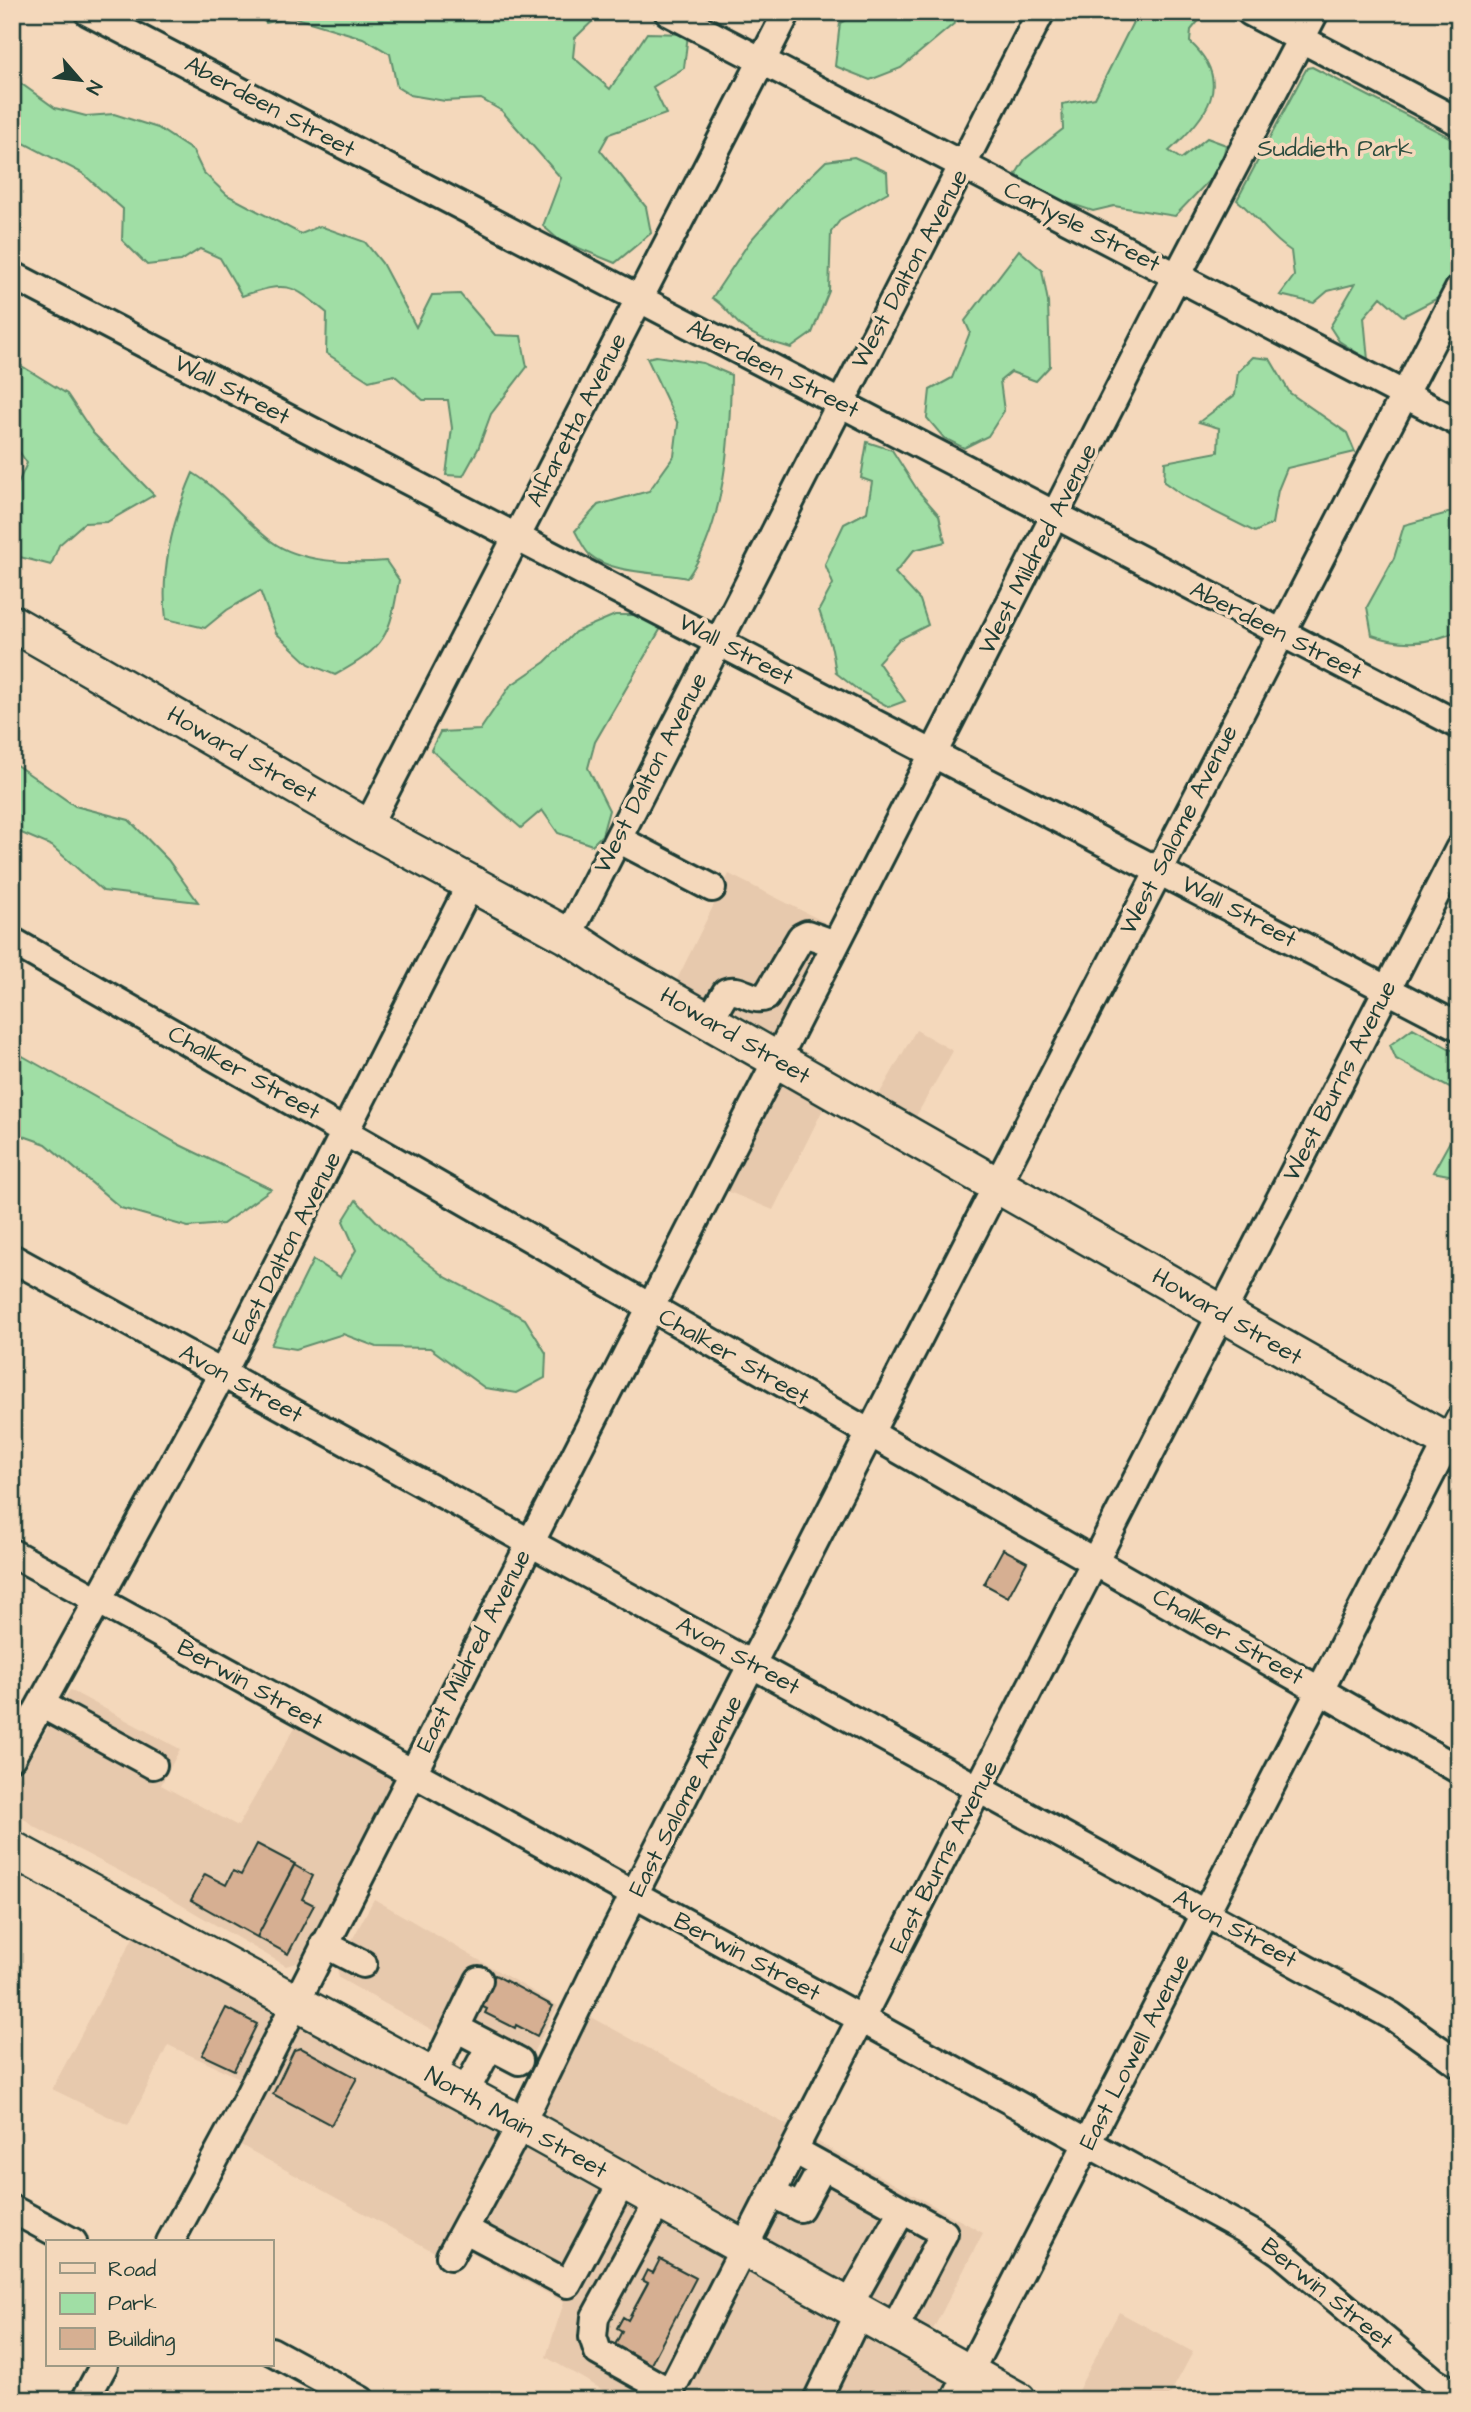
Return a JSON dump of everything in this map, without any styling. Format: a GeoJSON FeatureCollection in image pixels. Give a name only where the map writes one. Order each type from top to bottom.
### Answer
{"type":"FeatureCollection","features":[{"type":"Feature","properties":{"kind":"main road","name":"Howard Street"},"geometry":{"type":"LineString","coordinates":[[12,622],[367,827],[472,881],[709,1021],[1221,1314],[1455,1436]]}},
{"type":"Feature","properties":{"kind":"main road","name":"North Main Street"},"geometry":{"type":"LineString","coordinates":[[12,1849],[521,2124],[893,2330],[963,2386],[1018,2400]]}},
{"type":"Feature","properties":{"kind":"street","name":"Aberdeen Street"},"geometry":{"type":"LineString","coordinates":[[88,12],[1459,725]]}},
{"type":"Feature","properties":{"kind":"street","name":"Carlysle Street"},"geometry":{"type":"LineString","coordinates":[[668,12],[1459,423]]}},
{"type":"Feature","properties":{"kind":"street","name":"Alfaretta Avenue"},"geometry":{"type":"LineString","coordinates":[[367,827],[787,12]]}},
{"type":"Feature","properties":{"kind":"street","name":"West Dalton Avenue"},"geometry":{"type":"LineString","coordinates":[[568,936],[1041,12]]}},
{"type":"Feature","properties":{"kind":"street"},"geometry":{"type":"LineString","coordinates":[[1250,12],[1459,122]]}},
{"type":"Feature","properties":{"kind":"street","name":"West Mildred Avenue"},"geometry":{"type":"LineString","coordinates":[[776,1059],[1177,276],[1303,40],[1315,12]]}},
{"type":"Feature","properties":{"kind":"street","name":"Wall Street"},"geometry":{"type":"LineString","coordinates":[[12,275],[1459,1027]]}},
{"type":"Feature","properties":{"kind":"street","name":"West Salome Avenue"},"geometry":{"type":"LineString","coordinates":[[997,1185],[1459,289]]}},
{"type":"Feature","properties":{"kind":"street"},"geometry":{"type":"LineString","coordinates":[[618,839],[712,888]]}},
{"type":"Feature","properties":{"kind":"street","name":"West Burns Avenue"},"geometry":{"type":"LineString","coordinates":[[1221,1314],[1459,849]]}},
{"type":"Feature","properties":{"kind":"street","name":"East Dalton Avenue"},"geometry":{"type":"LineString","coordinates":[[12,1757],[222,1374],[472,881]]}},
{"type":"Feature","properties":{"kind":"street"},"geometry":{"type":"LineString","coordinates":[[709,1021],[726,992],[736,990],[756,999],[766,997],[801,937],[814,934],[835,944]]}},
{"type":"Feature","properties":{"kind":"street","name":"Chalker Street"},"geometry":{"type":"LineString","coordinates":[[12,942],[347,1131],[871,1436],[1459,1770]]}},
{"type":"Feature","properties":{"kind":"street","name":"East Mildred Avenue"},"geometry":{"type":"LineString","coordinates":[[171,2240],[776,1059]]}},
{"type":"Feature","properties":{"kind":"street","name":"East Salome Avenue"},"geometry":{"type":"LineString","coordinates":[[450,2256],[521,2124],[997,1185]]}},
{"type":"Feature","properties":{"kind":"street","name":"Avon Street"},"geometry":{"type":"LineString","coordinates":[[12,1258],[1392,2016],[1459,2064]]}},
{"type":"Feature","properties":{"kind":"street","name":"East Burns Avenue"},"geometry":{"type":"LineString","coordinates":[[668,2396],[1221,1314]]}},
{"type":"Feature","properties":{"kind":"street","name":"East Lowell Avenue"},"geometry":{"type":"LineString","coordinates":[[963,2386],[1321,1690],[1455,1436]]}},
{"type":"Feature","properties":{"kind":"street","name":"Berwin Street"},"geometry":{"type":"LineString","coordinates":[[12,1553],[1090,2143],[1280,2252],[1434,2381],[1459,2396]]}},
{"type":"Feature","properties":{"kind":"street"},"geometry":{"type":"LineString","coordinates":[[41,1704],[153,1765]]}},
{"type":"Feature","properties":{"kind":"street"},"geometry":{"type":"LineString","coordinates":[[324,1944],[363,1964]]}},
{"type":"Feature","properties":{"kind":"street"},"geometry":{"type":"LineString","coordinates":[[432,2077],[480,1980]]}},
{"type":"Feature","properties":{"kind":"street"},"geometry":{"type":"LineString","coordinates":[[456,2028],[519,2061]]}},
{"type":"Feature","properties":{"kind":"street"},"geometry":{"type":"LineString","coordinates":[[464,2094],[490,2046]]}},
{"type":"Feature","properties":{"kind":"street"},"geometry":{"type":"LineString","coordinates":[[794,2150],[944,2233],[893,2330]]}},
{"type":"Feature","properties":{"kind":"street"},"geometry":{"type":"LineString","coordinates":[[772,2193],[800,2208],[823,2166]]}},
{"type":"Feature","properties":{"kind":"street"},"geometry":{"type":"LineString","coordinates":[[466,2230],[568,2284],[622,2182]]}},
{"type":"Feature","properties":{"kind":"street"},"geometry":{"type":"LineString","coordinates":[[658,2202],[595,2317],[593,2337],[598,2352],[668,2396]]}},
{"type":"Feature","properties":{"kind":"street"},"geometry":{"type":"LineString","coordinates":[[12,2209],[69,2240]]}},
{"type":"Feature","properties":{"kind":"street"},"geometry":{"type":"LineString","coordinates":[[817,2400],[854,2310],[902,2210]]}},
{"type":"Feature","properties":{"kind":"street"},"geometry":{"type":"LineString","coordinates":[[273,2352],[361,2400]]}},
{"type":"Feature","properties":{"kind":"street"},"geometry":{"type":"LineString","coordinates":[[85,2400],[103,2366]]}},
{"type":"Feature","properties":{"kind":"shaded area"},"geometry":{"type":"Polygon","coordinates":[[[729,874],[842,931],[776,1059],[832,1091],[773,1210],[712,1185],[775,1059],[668,998],[729,874]]]}},
{"type":"Feature","properties":{"kind":"shaded area"},"geometry":{"type":"Polygon","coordinates":[[[916,1030],[953,1051],[906,1134],[869,1112],[916,1030]]]}},
{"type":"Feature","properties":{"kind":"shaded area"},"geometry":{"type":"Polygon","coordinates":[[[70,1690],[180,1749],[161,1785],[238,1826],[298,1722],[395,1776],[398,1784],[309,1959],[286,1966],[154,1889],[33,1826],[13,1809],[12,1789],[70,1690]]]}},
{"type":"Feature","properties":{"kind":"shaded area"},"geometry":{"type":"Polygon","coordinates":[[[374,1899],[558,2006],[522,2073],[499,2067],[339,1978],[337,1968],[374,1899]]]}},
{"type":"Feature","properties":{"kind":"shaded area"},"geometry":{"type":"Polygon","coordinates":[[[142,1921],[520,2124],[577,2009],[983,2233],[924,2347],[971,2372],[955,2400],[620,2400],[546,2357],[564,2302],[466,2250],[456,2264],[226,2137],[253,2084],[168,2045],[128,2126],[52,2089],[142,1921]]]}},
{"type":"Feature","properties":{"kind":"shaded area"},"geometry":{"type":"Polygon","coordinates":[[[1119,2312],[1193,2352],[1167,2400],[1073,2400],[1119,2312]]]}},
{"type":"Feature","properties":{"kind":"green space"},"geometry":{"type":"Polygon","coordinates":[[[253,12],[473,12],[489,17],[503,12],[602,12],[575,38],[573,57],[610,89],[647,33],[688,34],[684,68],[653,87],[666,114],[609,134],[600,150],[646,207],[651,233],[615,263],[559,240],[543,226],[561,178],[502,111],[481,99],[445,101],[410,95],[397,87],[390,54],[363,38],[293,17],[266,23],[253,12]]]}},
{"type":"Feature","properties":{"kind":"green space"},"geometry":{"type":"Polygon","coordinates":[[[860,12],[968,12],[901,68],[870,80],[835,66],[840,23],[860,12]]]}},
{"type":"Feature","properties":{"kind":"green space"},"geometry":{"type":"Polygon","coordinates":[[[1138,12],[1206,12],[1191,30],[1190,42],[1204,57],[1211,72],[1213,86],[1210,100],[1194,126],[1169,151],[1181,159],[1207,138],[1226,145],[1220,169],[1175,216],[1114,206],[1093,211],[1029,190],[1016,174],[1025,159],[1063,129],[1062,104],[1095,98],[1138,12]]]}},
{"type":"Feature","properties":{"kind":"green space","name":"Suddieth Park"},"geometry":{"type":"Polygon","coordinates":[[[1312,67],[1459,142],[1459,272],[1440,297],[1403,316],[1381,297],[1364,317],[1368,360],[1339,341],[1330,327],[1355,284],[1328,291],[1314,303],[1280,295],[1294,276],[1291,251],[1237,200],[1303,75],[1307,68],[1312,67]]]}},
{"type":"Feature","properties":{"kind":"green space"},"geometry":{"type":"Polygon","coordinates":[[[12,77],[55,108],[86,116],[114,114],[158,128],[193,151],[203,172],[227,195],[301,234],[320,226],[365,242],[382,263],[416,327],[432,295],[460,294],[495,335],[521,336],[527,367],[491,414],[478,449],[463,476],[446,475],[452,428],[448,400],[423,400],[394,375],[369,381],[326,353],[327,313],[305,296],[296,290],[279,287],[242,296],[220,258],[200,249],[181,261],[147,265],[122,240],[123,209],[82,173],[12,137],[12,77]]]}},
{"type":"Feature","properties":{"kind":"green space"},"geometry":{"type":"Polygon","coordinates":[[[854,157],[887,172],[888,192],[841,219],[831,232],[829,291],[812,333],[791,348],[752,333],[712,298],[750,241],[788,198],[826,161],[854,157]]]}},
{"type":"Feature","properties":{"kind":"green space"},"geometry":{"type":"Polygon","coordinates":[[[1019,250],[1042,270],[1048,302],[1050,366],[1036,381],[1011,372],[1000,381],[1004,411],[988,436],[964,448],[944,438],[927,418],[930,390],[952,378],[970,332],[965,321],[1019,250]]]}},
{"type":"Feature","properties":{"kind":"green space"},"geometry":{"type":"Polygon","coordinates":[[[656,356],[703,363],[731,375],[723,481],[710,533],[687,578],[610,566],[588,553],[575,531],[598,505],[649,491],[674,456],[678,424],[647,358],[656,356]]]}},
{"type":"Feature","properties":{"kind":"green space"},"geometry":{"type":"Polygon","coordinates":[[[1253,357],[1270,359],[1290,393],[1347,433],[1355,452],[1287,468],[1278,490],[1272,524],[1255,532],[1185,497],[1164,482],[1165,462],[1218,452],[1219,428],[1199,422],[1235,395],[1238,372],[1253,357]]]}},
{"type":"Feature","properties":{"kind":"green space"},"geometry":{"type":"Polygon","coordinates":[[[12,360],[67,394],[93,433],[154,495],[107,522],[84,523],[59,545],[51,565],[12,555],[12,497],[27,463],[12,441],[12,360]]]}},
{"type":"Feature","properties":{"kind":"green space"},"geometry":{"type":"Polygon","coordinates":[[[867,442],[892,450],[918,491],[939,515],[945,542],[914,550],[895,573],[920,600],[928,625],[898,640],[878,662],[905,701],[889,707],[858,690],[836,673],[832,649],[819,610],[833,584],[825,564],[844,524],[867,512],[872,482],[861,478],[867,442]]]}},
{"type":"Feature","properties":{"kind":"green space"},"geometry":{"type":"Polygon","coordinates":[[[193,473],[214,488],[271,541],[296,554],[327,560],[386,561],[399,580],[388,627],[375,647],[335,675],[309,664],[276,633],[260,591],[227,610],[205,628],[166,619],[165,582],[170,544],[193,473]]]}},
{"type":"Feature","properties":{"kind":"green space"},"geometry":{"type":"Polygon","coordinates":[[[1459,510],[1459,630],[1437,639],[1416,642],[1394,641],[1372,635],[1367,607],[1394,558],[1404,525],[1459,510]]]}},
{"type":"Feature","properties":{"kind":"green space"},"geometry":{"type":"Polygon","coordinates":[[[615,615],[642,615],[664,623],[595,742],[588,768],[609,810],[602,835],[592,845],[558,833],[542,810],[521,828],[431,750],[440,732],[480,730],[510,686],[545,662],[575,632],[615,615]]]}},
{"type":"Feature","properties":{"kind":"green space"},"geometry":{"type":"Polygon","coordinates":[[[12,762],[75,806],[129,820],[168,860],[198,902],[103,891],[52,846],[12,829],[12,762]]]}},
{"type":"Feature","properties":{"kind":"green space"},"geometry":{"type":"Polygon","coordinates":[[[1413,1028],[1459,1054],[1459,1093],[1396,1059],[1390,1045],[1413,1028]]]}},
{"type":"Feature","properties":{"kind":"green space"},"geometry":{"type":"Polygon","coordinates":[[[12,1050],[180,1145],[271,1189],[223,1224],[188,1227],[121,1208],[46,1144],[12,1132],[12,1050]]]}},
{"type":"Feature","properties":{"kind":"green space"},"geometry":{"type":"Polygon","coordinates":[[[1459,1125],[1459,1177],[1433,1172],[1459,1125]]]}},
{"type":"Feature","properties":{"kind":"green space"},"geometry":{"type":"Polygon","coordinates":[[[356,1200],[385,1230],[447,1278],[525,1319],[546,1353],[545,1378],[517,1393],[485,1388],[430,1348],[377,1347],[343,1334],[296,1349],[271,1345],[313,1260],[340,1277],[356,1250],[343,1221],[356,1200]]]}},
{"type":"Feature","properties":{"kind":"building"},"geometry":{"type":"Polygon","coordinates":[[[1003,1549],[1027,1562],[1008,1597],[984,1584],[1003,1549]]]}},
{"type":"Feature","properties":{"kind":"building"},"geometry":{"type":"Polygon","coordinates":[[[257,1844],[295,1864],[257,1937],[191,1900],[205,1874],[226,1885],[233,1871],[241,1875],[257,1844]]]}},
{"type":"Feature","properties":{"kind":"building"},"geometry":{"type":"Polygon","coordinates":[[[294,1865],[313,1876],[302,1899],[314,1905],[288,1954],[257,1937],[294,1865]]]}},
{"type":"Feature","properties":{"kind":"building"},"geometry":{"type":"Polygon","coordinates":[[[495,1975],[553,2006],[537,2036],[485,2013],[487,2009],[479,2005],[495,1975]]]}},
{"type":"Feature","properties":{"kind":"building"},"geometry":{"type":"Polygon","coordinates":[[[226,2008],[257,2024],[234,2070],[202,2055],[226,2008]]]}},
{"type":"Feature","properties":{"kind":"building"},"geometry":{"type":"Polygon","coordinates":[[[301,2048],[357,2078],[331,2125],[273,2094],[294,2050],[301,2048]]]}},
{"type":"Feature","properties":{"kind":"building"},"geometry":{"type":"Polygon","coordinates":[[[660,2259],[696,2278],[650,2366],[614,2347],[622,2331],[617,2328],[623,2317],[628,2320],[648,2283],[642,2280],[647,2270],[653,2273],[660,2259]]]}}]}
